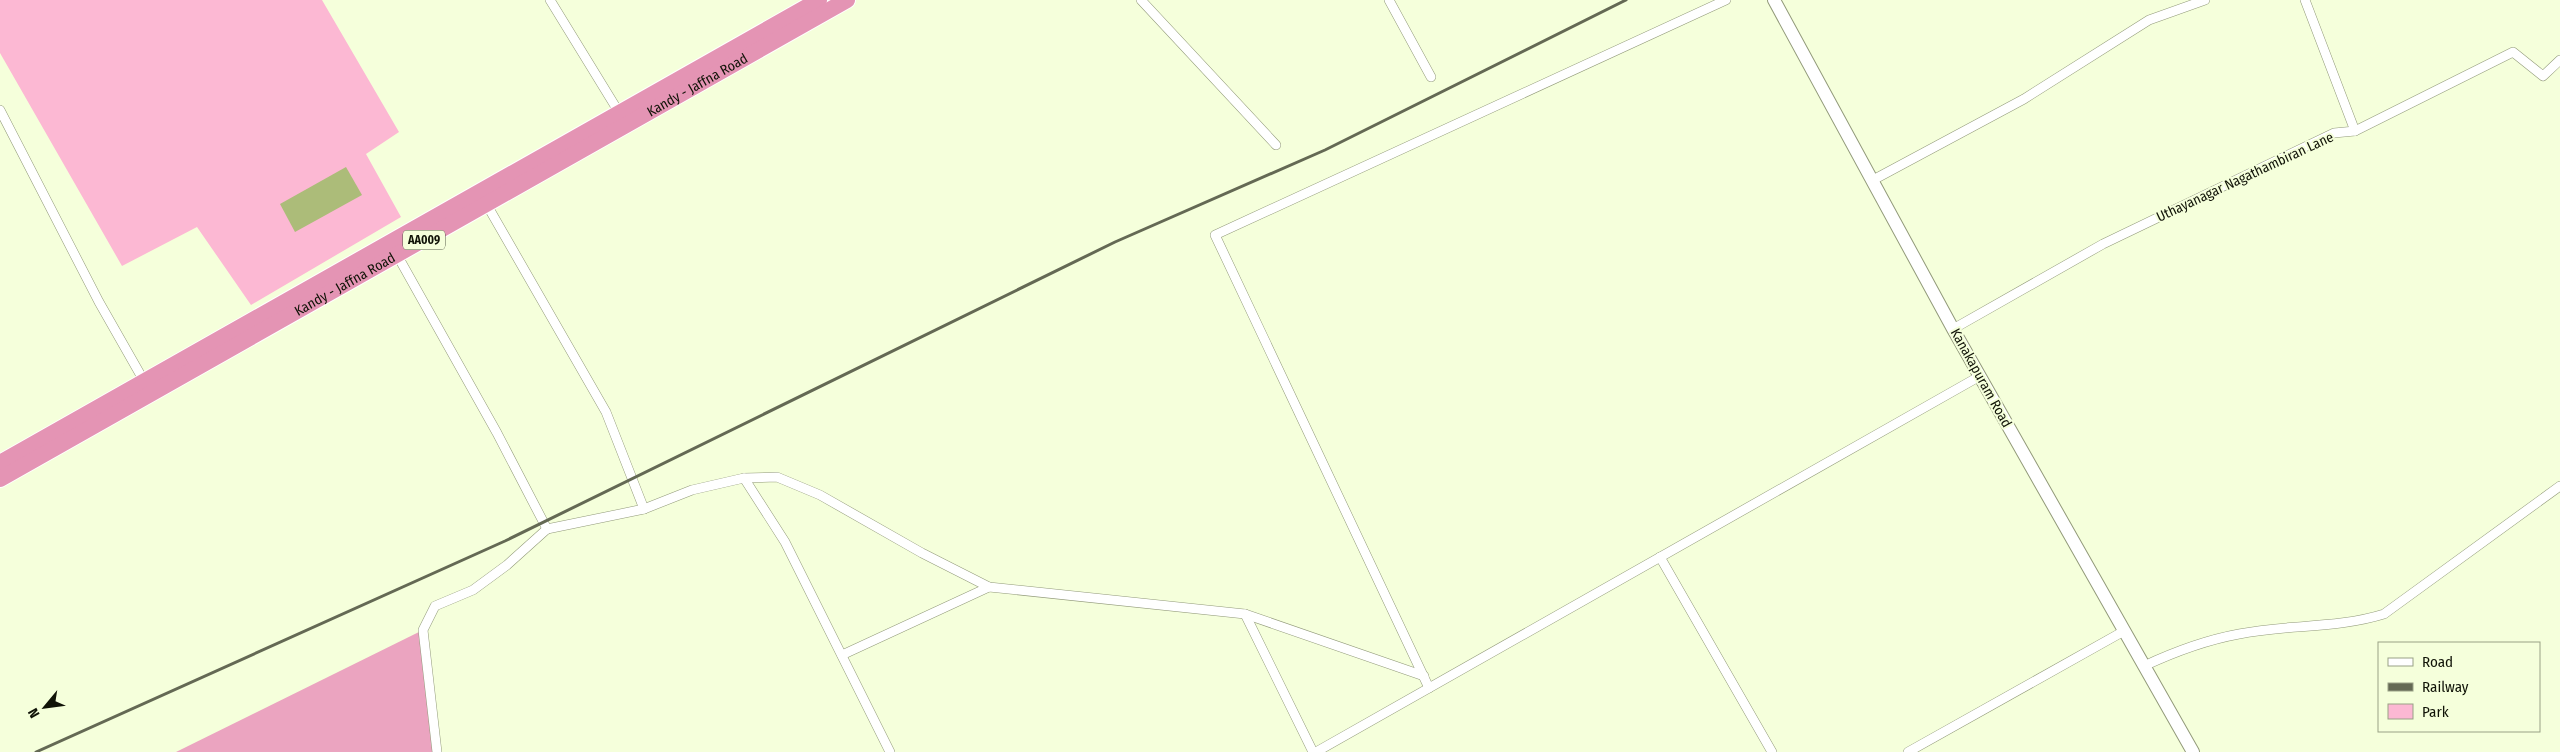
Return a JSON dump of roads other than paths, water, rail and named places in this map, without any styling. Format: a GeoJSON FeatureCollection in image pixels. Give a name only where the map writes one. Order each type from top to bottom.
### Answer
{"type":"FeatureCollection","features":[{"type":"Feature","properties":{"kind":"highway","name":"Kandy - Jaffna Road"},"geometry":{"type":"LineString","coordinates":[[0,463],[144,381],[394,250],[487,204],[819,0]]}},
{"type":"Feature","properties":{"kind":"highway","name":"Kandy - Jaffna Road"},"geometry":{"type":"LineString","coordinates":[[0,479],[394,250],[623,120],[847,0]]}},
{"type":"Feature","properties":{"kind":"street"},"geometry":{"type":"LineString","coordinates":[[550,0],[623,120]]}},
{"type":"Feature","properties":{"kind":"street"},"geometry":{"type":"LineString","coordinates":[[1141,0],[1276,145]]}},
{"type":"Feature","properties":{"kind":"street"},"geometry":{"type":"LineString","coordinates":[[1389,0],[1431,77]]}},
{"type":"Feature","properties":{"kind":"street"},"geometry":{"type":"LineString","coordinates":[[1429,688],[1215,236],[1726,0]]}},
{"type":"Feature","properties":{"kind":"street","name":"Kanakapuram Road"},"geometry":{"type":"LineString","coordinates":[[1774,0],[1953,329],[2193,752]]}},
{"type":"Feature","properties":{"kind":"street"},"geometry":{"type":"LineString","coordinates":[[1873,180],[2024,99],[2148,20],[2205,0]]}},
{"type":"Feature","properties":{"kind":"street"},"geometry":{"type":"LineString","coordinates":[[2305,0],[2355,132]]}},
{"type":"Feature","properties":{"kind":"street","name":"Uthayanagar Nagathambiran Lane"},"geometry":{"type":"LineString","coordinates":[[1953,329],[2103,244],[2334,132],[2355,132],[2513,52],[2543,76],[2560,60]]}},
{"type":"Feature","properties":{"kind":"street"},"geometry":{"type":"LineString","coordinates":[[0,110],[99,302],[144,381]]}},
{"type":"Feature","properties":{"kind":"street"},"geometry":{"type":"LineString","coordinates":[[487,204],[606,412],[644,509]]}},
{"type":"Feature","properties":{"kind":"street"},"geometry":{"type":"LineString","coordinates":[[394,250],[498,433],[546,528]]}},
{"type":"Feature","properties":{"kind":"street"},"geometry":{"type":"LineString","coordinates":[[1245,614],[1315,752],[1980,376]]}},
{"type":"Feature","properties":{"kind":"street"},"geometry":{"type":"LineString","coordinates":[[437,752],[423,630],[435,606],[473,590],[508,564],[546,528],[644,509],[692,490],[744,478],[777,477],[820,495],[922,553],[989,587],[1245,614],[1424,676]]}},
{"type":"Feature","properties":{"kind":"street"},"geometry":{"type":"LineString","coordinates":[[744,478],[786,542],[890,752]]}},
{"type":"Feature","properties":{"kind":"street"},"geometry":{"type":"LineString","coordinates":[[2144,666],[2178,650],[2239,634],[2358,622],[2384,614],[2560,486]]}},
{"type":"Feature","properties":{"kind":"street"},"geometry":{"type":"LineString","coordinates":[[1660,557],[1772,752]]}},
{"type":"Feature","properties":{"kind":"street"},"geometry":{"type":"LineString","coordinates":[[842,655],[989,587]]}},
{"type":"Feature","properties":{"kind":"street"},"geometry":{"type":"LineString","coordinates":[[1908,752],[2124,631]]}},
{"type":"Feature","properties":{"kind":"railway"},"geometry":{"type":"LineString","coordinates":[[36,752],[505,541],[1115,242],[1325,150],[1626,0]]}}]}
